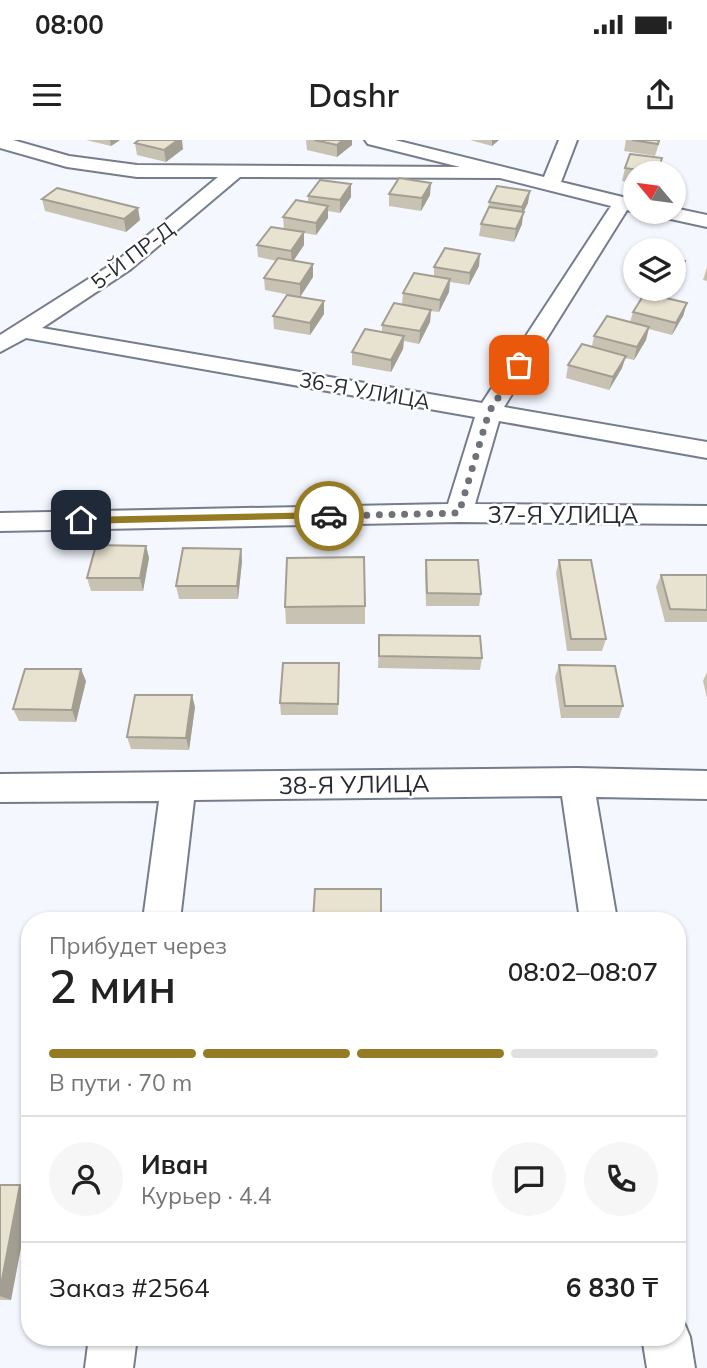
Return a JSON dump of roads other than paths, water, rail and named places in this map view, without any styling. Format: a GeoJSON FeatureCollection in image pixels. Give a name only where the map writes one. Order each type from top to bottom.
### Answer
{"type":"FeatureCollection","features":[{"type":"Feature","properties":{"kind":"street"},"geometry":{"type":"LineString","coordinates":[[373,140],[496,173],[623,203]]}},
{"type":"Feature","properties":{"kind":"street"},"geometry":{"type":"LineString","coordinates":[[550,186],[568,140]]}},
{"type":"Feature","properties":{"kind":"street"},"geometry":{"type":"LineString","coordinates":[[0,142],[32,144],[67,161],[137,171],[496,173]]}},
{"type":"Feature","properties":{"kind":"street"},"geometry":{"type":"LineString","coordinates":[[0,163],[32,144]]}},
{"type":"Feature","properties":{"kind":"street","name":"5-Й ПР-Д"},"geometry":{"type":"LineString","coordinates":[[0,345],[124,265],[235,172]]}},
{"type":"Feature","properties":{"kind":"street"},"geometry":{"type":"LineString","coordinates":[[459,513],[489,412],[623,213]]}},
{"type":"Feature","properties":{"kind":"street"},"geometry":{"type":"LineString","coordinates":[[686,217],[707,221]]}},
{"type":"Feature","properties":{"kind":"street","name":"36-Я УЛИЦА"},"geometry":{"type":"LineString","coordinates":[[23,331],[707,450]]}},
{"type":"Feature","properties":{"kind":"street","name":"37-Я УЛИЦА"},"geometry":{"type":"LineString","coordinates":[[0,522],[459,513],[707,515]]}},
{"type":"Feature","properties":{"kind":"street"},"geometry":{"type":"LineString","coordinates":[[577,782],[598,912]]}},
{"type":"Feature","properties":{"kind":"street","name":"38-Я УЛИЦА"},"geometry":{"type":"LineString","coordinates":[[0,788],[577,782],[707,785]]}},
{"type":"Feature","properties":{"kind":"street"},"geometry":{"type":"LineString","coordinates":[[163,912],[178,786]]}},
{"type":"Feature","properties":{"kind":"street"},"geometry":{"type":"LineString","coordinates":[[109,1368],[112,1346]]}},
{"type":"Feature","properties":{"kind":"street"},"geometry":{"type":"LineString","coordinates":[[667,1346],[671,1368]]}}]}
